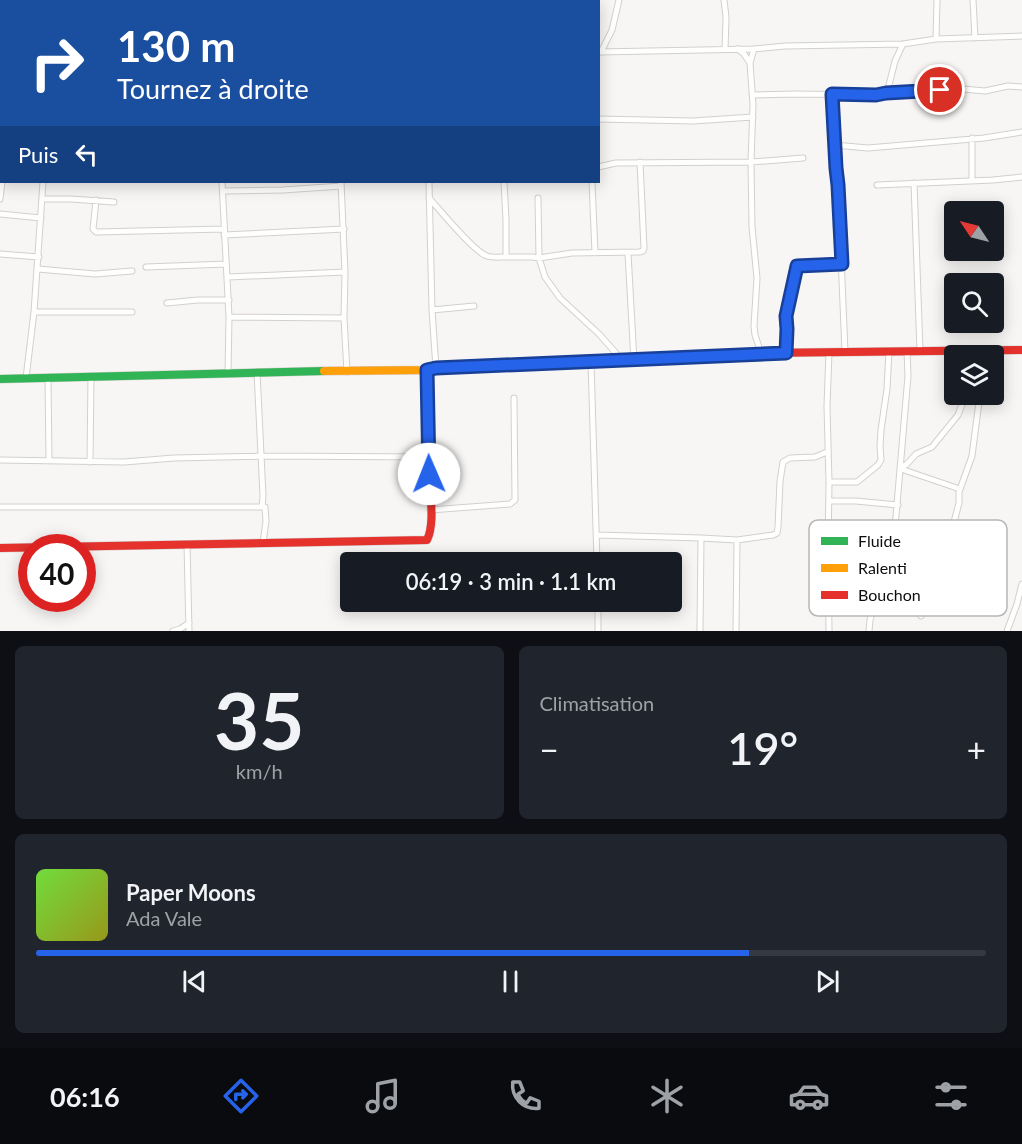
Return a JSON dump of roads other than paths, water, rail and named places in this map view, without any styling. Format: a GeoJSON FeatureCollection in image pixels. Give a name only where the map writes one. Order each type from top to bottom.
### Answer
{"type":"FeatureCollection","features":[{"type":"Feature","properties":{"kind":"street"},"geometry":{"type":"LineString","coordinates":[[619,0],[612,30],[600,52],[903,44],[936,39],[1022,36]]}},
{"type":"Feature","properties":{"kind":"street"},"geometry":{"type":"LineString","coordinates":[[724,0],[725,50]]}},
{"type":"Feature","properties":{"kind":"street"},"geometry":{"type":"LineString","coordinates":[[936,39],[937,0]]}},
{"type":"Feature","properties":{"kind":"street"},"geometry":{"type":"LineString","coordinates":[[973,0],[975,38]]}},
{"type":"Feature","properties":{"kind":"street"},"geometry":{"type":"LineString","coordinates":[[886,93],[895,61],[903,44]]}},
{"type":"Feature","properties":{"kind":"street"},"geometry":{"type":"LineString","coordinates":[[737,49],[750,63]]}},
{"type":"Feature","properties":{"kind":"street"},"geometry":{"type":"LineString","coordinates":[[754,49],[750,63],[753,117],[752,227],[757,278],[754,326],[761,353]]}},
{"type":"Feature","properties":{"kind":"street"},"geometry":{"type":"LineString","coordinates":[[752,95],[876,95],[952,88],[986,91],[1008,86],[1022,87]]}},
{"type":"Feature","properties":{"kind":"street"},"geometry":{"type":"LineString","coordinates":[[832,94],[845,352]]}},
{"type":"Feature","properties":{"kind":"street"},"geometry":{"type":"LineString","coordinates":[[600,119],[693,121],[753,117]]}},
{"type":"Feature","properties":{"kind":"street"},"geometry":{"type":"LineString","coordinates":[[834,145],[868,148],[984,138],[1022,132]]}},
{"type":"Feature","properties":{"kind":"street"},"geometry":{"type":"LineString","coordinates":[[972,138],[972,181]]}},
{"type":"Feature","properties":{"kind":"street"},"geometry":{"type":"LineString","coordinates":[[600,167],[615,163],[751,162],[803,158]]}},
{"type":"Feature","properties":{"kind":"street"},"geometry":{"type":"LineString","coordinates":[[429,198],[482,254],[489,257],[539,258],[572,254],[641,252],[644,248],[640,162]]}},
{"type":"Feature","properties":{"kind":"street"},"geometry":{"type":"LineString","coordinates":[[877,185],[1022,177]]}},
{"type":"Feature","properties":{"kind":"street"},"geometry":{"type":"LineString","coordinates":[[0,199],[1,183]]}},
{"type":"Feature","properties":{"kind":"street"},"geometry":{"type":"LineString","coordinates":[[26,378],[38,269],[43,183]]}},
{"type":"Feature","properties":{"kind":"street"},"geometry":{"type":"LineString","coordinates":[[222,183],[229,300],[228,372]]}},
{"type":"Feature","properties":{"kind":"street"},"geometry":{"type":"LineString","coordinates":[[429,183],[432,310],[436,368]]}},
{"type":"Feature","properties":{"kind":"street"},"geometry":{"type":"LineString","coordinates":[[504,183],[506,257]]}},
{"type":"Feature","properties":{"kind":"street"},"geometry":{"type":"LineString","coordinates":[[592,183],[595,253]]}},
{"type":"Feature","properties":{"kind":"street"},"geometry":{"type":"LineString","coordinates":[[914,183],[920,351]]}},
{"type":"Feature","properties":{"kind":"street"},"geometry":{"type":"LineString","coordinates":[[223,191],[283,190],[341,184],[347,372]]}},
{"type":"Feature","properties":{"kind":"street"},"geometry":{"type":"LineString","coordinates":[[538,198],[539,258],[545,277],[560,298],[623,361]]}},
{"type":"Feature","properties":{"kind":"street"},"geometry":{"type":"LineString","coordinates":[[42,199],[114,202]]}},
{"type":"Feature","properties":{"kind":"street"},"geometry":{"type":"LineString","coordinates":[[96,200],[93,229],[96,232],[344,230]]}},
{"type":"Feature","properties":{"kind":"street"},"geometry":{"type":"LineString","coordinates":[[0,214],[41,218]]}},
{"type":"Feature","properties":{"kind":"street"},"geometry":{"type":"LineString","coordinates":[[628,253],[634,361]]}},
{"type":"Feature","properties":{"kind":"street"},"geometry":{"type":"LineString","coordinates":[[0,254],[39,257]]}},
{"type":"Feature","properties":{"kind":"street"},"geometry":{"type":"LineString","coordinates":[[146,267],[226,264]]}},
{"type":"Feature","properties":{"kind":"street"},"geometry":{"type":"LineString","coordinates":[[786,353],[786,316],[797,266],[842,264]]}},
{"type":"Feature","properties":{"kind":"street"},"geometry":{"type":"LineString","coordinates":[[38,269],[96,274],[132,271]]}},
{"type":"Feature","properties":{"kind":"street"},"geometry":{"type":"LineString","coordinates":[[228,277],[345,272]]}},
{"type":"Feature","properties":{"kind":"street"},"geometry":{"type":"LineString","coordinates":[[167,303],[229,300]]}},
{"type":"Feature","properties":{"kind":"street"},"geometry":{"type":"LineString","coordinates":[[432,310],[474,306]]}},
{"type":"Feature","properties":{"kind":"street"},"geometry":{"type":"LineString","coordinates":[[34,312],[132,312]]}},
{"type":"Feature","properties":{"kind":"street"},"geometry":{"type":"LineString","coordinates":[[229,317],[344,318]]}},
{"type":"Feature","properties":{"kind":"street"},"geometry":{"type":"LineString","coordinates":[[1004,351],[1022,350]]}},
{"type":"Feature","properties":{"kind":"street"},"geometry":{"type":"LineString","coordinates":[[829,482],[857,483],[879,465],[889,351]]}},
{"type":"Feature","properties":{"kind":"street"},"geometry":{"type":"LineString","coordinates":[[896,520],[902,467],[908,376],[907,351]]}},
{"type":"Feature","properties":{"kind":"street"},"geometry":{"type":"LineString","coordinates":[[0,379],[228,372],[427,370],[761,353],[944,351]]}},
{"type":"Feature","properties":{"kind":"street"},"geometry":{"type":"LineString","coordinates":[[829,352],[827,406],[829,520]]}},
{"type":"Feature","properties":{"kind":"street"},"geometry":{"type":"LineString","coordinates":[[591,362],[597,552]]}},
{"type":"Feature","properties":{"kind":"street"},"geometry":{"type":"LineString","coordinates":[[0,548],[425,540],[429,537],[430,510],[427,370]]}},
{"type":"Feature","properties":{"kind":"street"},"geometry":{"type":"LineString","coordinates":[[257,372],[262,456],[262,507]]}},
{"type":"Feature","properties":{"kind":"street"},"geometry":{"type":"LineString","coordinates":[[90,462],[91,376]]}},
{"type":"Feature","properties":{"kind":"street"},"geometry":{"type":"LineString","coordinates":[[48,378],[49,461]]}},
{"type":"Feature","properties":{"kind":"street"},"geometry":{"type":"LineString","coordinates":[[430,510],[510,504],[515,500],[514,398]]}},
{"type":"Feature","properties":{"kind":"street"},"geometry":{"type":"LineString","coordinates":[[902,467],[916,454],[932,447],[958,415],[962,405]]}},
{"type":"Feature","properties":{"kind":"street"},"geometry":{"type":"LineString","coordinates":[[955,520],[959,492],[972,456],[978,405]]}},
{"type":"Feature","properties":{"kind":"street"},"geometry":{"type":"LineString","coordinates":[[597,536],[737,540],[773,535],[777,533],[779,522],[782,464],[790,458],[818,457],[827,452]]}},
{"type":"Feature","properties":{"kind":"street"},"geometry":{"type":"LineString","coordinates":[[0,460],[124,462],[174,458],[262,456],[429,457]]}},
{"type":"Feature","properties":{"kind":"street"},"geometry":{"type":"LineString","coordinates":[[902,467],[959,489],[959,492]]}},
{"type":"Feature","properties":{"kind":"street"},"geometry":{"type":"LineString","coordinates":[[829,501],[898,505]]}},
{"type":"Feature","properties":{"kind":"street"},"geometry":{"type":"LineString","coordinates":[[0,507],[265,507],[263,543]]}},
{"type":"Feature","properties":{"kind":"street"},"geometry":{"type":"LineString","coordinates":[[700,631],[701,538]]}},
{"type":"Feature","properties":{"kind":"street"},"geometry":{"type":"LineString","coordinates":[[736,631],[737,540]]}},
{"type":"Feature","properties":{"kind":"street"},"geometry":{"type":"LineString","coordinates":[[187,544],[189,631]]}},
{"type":"Feature","properties":{"kind":"street"},"geometry":{"type":"LineString","coordinates":[[1007,631],[1022,584]]}},
{"type":"Feature","properties":{"kind":"street"},"geometry":{"type":"LineString","coordinates":[[598,612],[598,631]]}},
{"type":"Feature","properties":{"kind":"street"},"geometry":{"type":"LineString","coordinates":[[869,631],[872,616]]}},
{"type":"Feature","properties":{"kind":"street"},"geometry":{"type":"LineString","coordinates":[[173,631],[189,623]]}}]}
